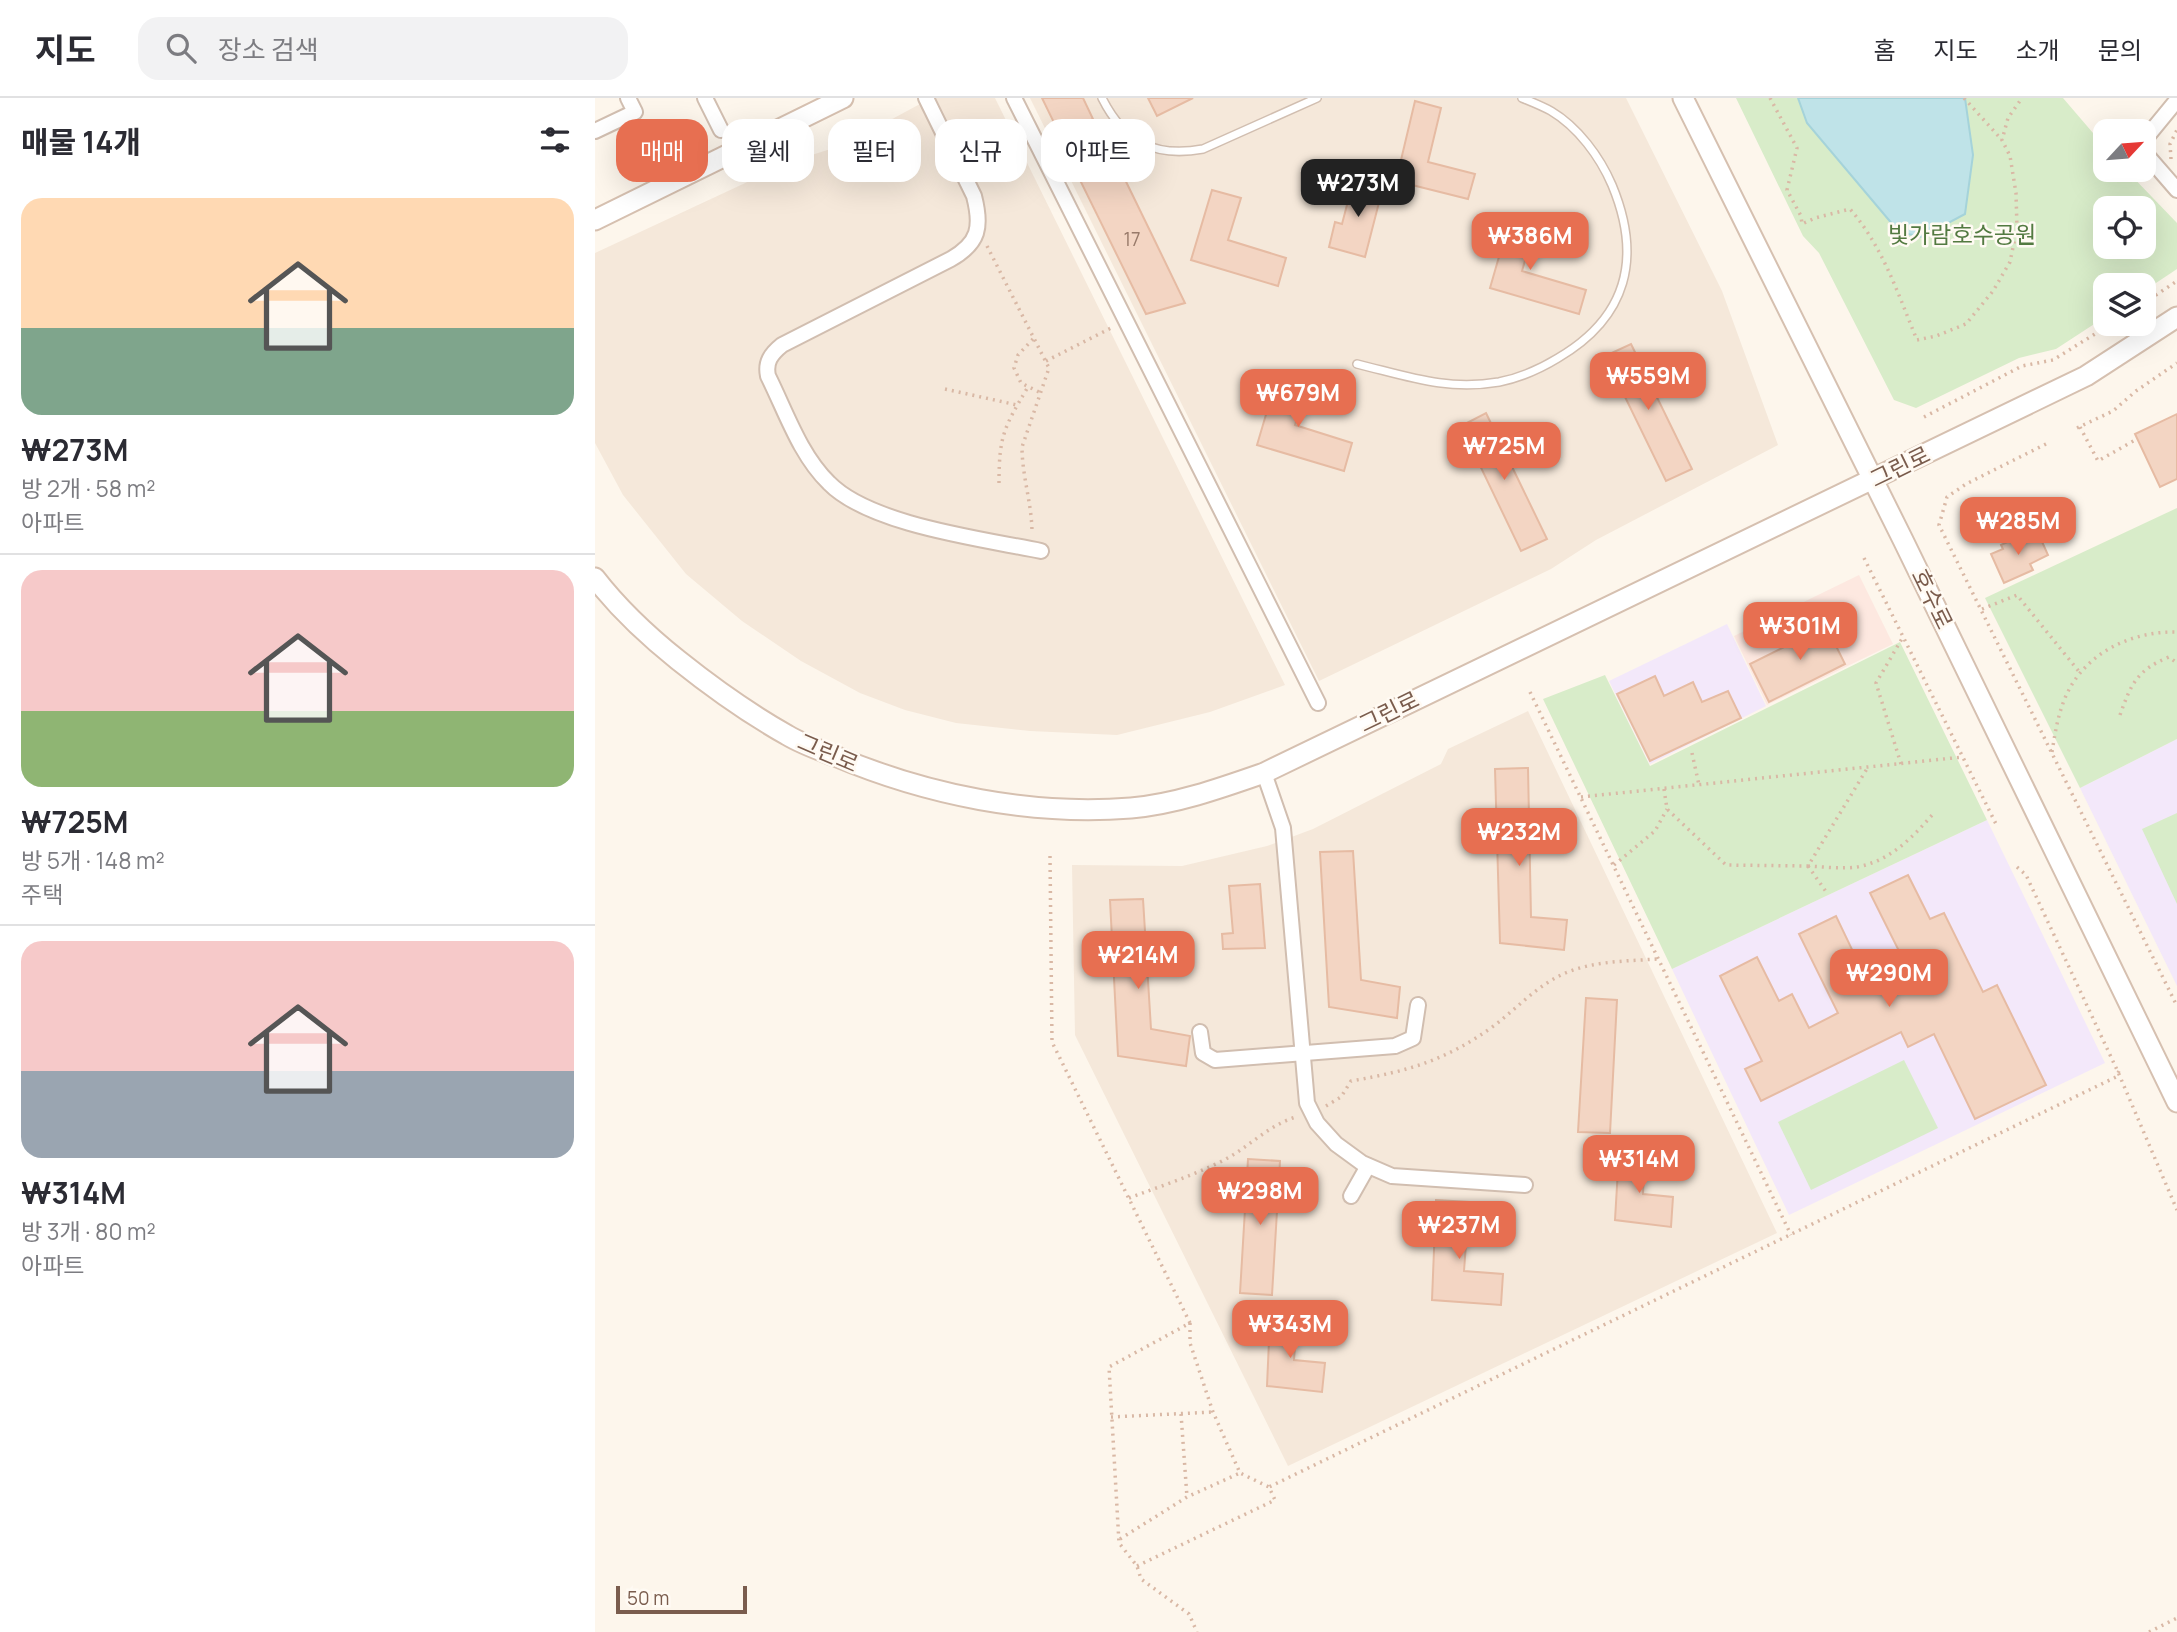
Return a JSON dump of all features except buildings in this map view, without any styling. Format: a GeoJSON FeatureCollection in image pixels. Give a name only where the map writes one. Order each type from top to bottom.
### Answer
{"type":"FeatureCollection","features":[{"type":"Feature","properties":{"kind":"street"},"geometry":{"type":"LineString","coordinates":[[595,131],[635,111],[628,98]]}},
{"type":"Feature","properties":{"kind":"street"},"geometry":{"type":"LineString","coordinates":[[705,98],[721,130]]}},
{"type":"Feature","properties":{"kind":"street"},"geometry":{"type":"LineString","coordinates":[[595,220],[843,98]]}},
{"type":"Feature","properties":{"kind":"street"},"geometry":{"type":"LineString","coordinates":[[926,98],[974,197],[978,213],[977,232],[971,245],[951,259],[782,345],[773,352],[766,368],[809,458],[829,484],[846,497],[907,521],[1037,550]]}},
{"type":"Feature","properties":{"kind":"street"},"geometry":{"type":"LineString","coordinates":[[1014,98],[1318,703]]}},
{"type":"Feature","properties":{"kind":"street","name":"호수로"},"geometry":{"type":"LineString","coordinates":[[1683,98],[2177,1102]]}},
{"type":"Feature","properties":{"kind":"street"},"geometry":{"type":"LineString","coordinates":[[2156,125],[2177,100]]}},
{"type":"Feature","properties":{"kind":"street"},"geometry":{"type":"LineString","coordinates":[[2156,166],[2177,190]]}},
{"type":"Feature","properties":{"kind":"street","name":"그린로"},"geometry":{"type":"LineString","coordinates":[[595,578],[610,597],[659,644],[722,696],[789,737],[885,776],[942,792],[1051,808],[1095,810],[1171,801],[1264,773],[2086,376],[2177,317]]}},
{"type":"Feature","properties":{"kind":"street"},"geometry":{"type":"LineString","coordinates":[[1264,773],[1283,828],[1301,1054],[1307,1103],[1317,1123],[1336,1144],[1368,1166],[1392,1176],[1525,1185]]}},
{"type":"Feature","properties":{"kind":"street"},"geometry":{"type":"LineString","coordinates":[[1200,1032],[1203,1053],[1215,1060],[1395,1046],[1413,1038],[1418,1005]]}},
{"type":"Feature","properties":{"kind":"street"},"geometry":{"type":"LineString","coordinates":[[1351,1196],[1368,1166]]}},
{"type":"Feature","properties":{"kind":"lane"},"geometry":{"type":"LineString","coordinates":[[1102,98],[1118,125],[1148,147],[1184,152],[1203,149],[1317,98]]}},
{"type":"Feature","properties":{"kind":"lane"},"geometry":{"type":"LineString","coordinates":[[1357,363],[1438,385],[1502,381],[1529,373],[1566,354],[1605,319],[1617,296],[1628,253],[1626,226],[1620,204],[1598,157],[1576,132],[1553,112],[1522,98]]}},
{"type":"Feature","properties":{"kind":"path"},"geometry":{"type":"LineString","coordinates":[[1770,98],[1797,148],[1787,190],[1801,216],[1802,224],[1850,209],[1881,251],[1917,340],[1966,324],[1993,291],[2010,262],[2017,228],[2016,193],[2010,156],[2002,140],[1964,98]]}},
{"type":"Feature","properties":{"kind":"path"},"geometry":{"type":"LineString","coordinates":[[2002,140],[2008,118],[2022,98]]}},
{"type":"Feature","properties":{"kind":"path"},"geometry":{"type":"LineString","coordinates":[[2177,130],[2170,144],[2171,159],[2177,166]]}},
{"type":"Feature","properties":{"kind":"path"},"geometry":{"type":"LineString","coordinates":[[977,232],[990,250],[1049,368],[1022,447],[1037,550]]}},
{"type":"Feature","properties":{"kind":"path"},"geometry":{"type":"LineString","coordinates":[[2156,295],[2177,281]]}},
{"type":"Feature","properties":{"kind":"path"},"geometry":{"type":"LineString","coordinates":[[1046,361],[1126,320]]}},
{"type":"Feature","properties":{"kind":"path"},"geometry":{"type":"LineString","coordinates":[[1924,417],[2022,366],[2053,360],[2093,335]]}},
{"type":"Feature","properties":{"kind":"path"},"geometry":{"type":"LineString","coordinates":[[1034,338],[1018,355],[1014,368],[1021,383],[1041,393]]}},
{"type":"Feature","properties":{"kind":"path"},"geometry":{"type":"LineString","coordinates":[[2137,439],[2098,461],[2079,428],[2113,411],[2136,391],[2177,363]]}},
{"type":"Feature","properties":{"kind":"path"},"geometry":{"type":"LineString","coordinates":[[999,483],[1000,442],[1008,420],[1028,387]]}},
{"type":"Feature","properties":{"kind":"path"},"geometry":{"type":"LineString","coordinates":[[945,389],[1017,405]]}},
{"type":"Feature","properties":{"kind":"path"},"geometry":{"type":"LineString","coordinates":[[2046,444],[1966,484],[1947,497],[1939,525],[2177,1006]]}},
{"type":"Feature","properties":{"kind":"path"},"geometry":{"type":"LineString","coordinates":[[1864,558],[1996,824]]}},
{"type":"Feature","properties":{"kind":"path"},"geometry":{"type":"LineString","coordinates":[[1982,609],[2017,595],[2081,674]]}},
{"type":"Feature","properties":{"kind":"path"},"geometry":{"type":"LineString","coordinates":[[2052,752],[2067,694],[2100,653],[2139,635],[2177,632]]}},
{"type":"Feature","properties":{"kind":"path"},"geometry":{"type":"LineString","coordinates":[[1901,764],[1876,683],[1904,637]]}},
{"type":"Feature","properties":{"kind":"path"},"geometry":{"type":"LineString","coordinates":[[2120,715],[2136,677],[2156,662],[2169,657],[2177,663]]}},
{"type":"Feature","properties":{"kind":"path"},"geometry":{"type":"LineString","coordinates":[[1530,692],[1791,1235]]}},
{"type":"Feature","properties":{"kind":"path"},"geometry":{"type":"LineString","coordinates":[[1692,753],[1699,785]]}},
{"type":"Feature","properties":{"kind":"path"},"geometry":{"type":"LineString","coordinates":[[1581,797],[1963,757]]}},
{"type":"Feature","properties":{"kind":"path"},"geometry":{"type":"LineString","coordinates":[[1808,866],[1868,767]]}},
{"type":"Feature","properties":{"kind":"path"},"geometry":{"type":"LineString","coordinates":[[1614,865],[1655,831],[1667,809],[1664,789]]}},
{"type":"Feature","properties":{"kind":"path"},"geometry":{"type":"LineString","coordinates":[[1667,809],[1726,864],[1856,867],[1890,855],[1910,840],[1933,814]]}},
{"type":"Feature","properties":{"kind":"path"},"geometry":{"type":"LineString","coordinates":[[1051,856],[1052,1042],[1189,1323],[1190,1343],[1213,1412],[1240,1473],[1269,1487],[1275,1500],[1137,1566]]}},
{"type":"Feature","properties":{"kind":"path"},"geometry":{"type":"LineString","coordinates":[[1808,866],[1827,892]]}},
{"type":"Feature","properties":{"kind":"path"},"geometry":{"type":"LineString","coordinates":[[2017,867],[2026,875],[2119,1072],[2177,1210]]}},
{"type":"Feature","properties":{"kind":"path"},"geometry":{"type":"LineString","coordinates":[[1129,1198],[1214,1165],[1285,1121],[1312,1113],[1341,1097],[1352,1081],[1412,1069],[1469,1043],[1540,988],[1563,974],[1613,962],[1658,959]]}},
{"type":"Feature","properties":{"kind":"path"},"geometry":{"type":"LineString","coordinates":[[1269,1487],[2116,1077],[2119,1072]]}},
{"type":"Feature","properties":{"kind":"path"},"geometry":{"type":"LineString","coordinates":[[1189,1323],[1109,1367],[1119,1543],[1137,1566],[1142,1579],[1189,1614],[1197,1632]]}},
{"type":"Feature","properties":{"kind":"path"},"geometry":{"type":"LineString","coordinates":[[1111,1417],[1213,1412]]}},
{"type":"Feature","properties":{"kind":"path"},"geometry":{"type":"LineString","coordinates":[[1181,1414],[1187,1497]]}},
{"type":"Feature","properties":{"kind":"path"},"geometry":{"type":"LineString","coordinates":[[1119,1540],[1187,1497],[1240,1473]]}},
{"type":"Feature","properties":{"kind":"path"},"geometry":{"type":"LineString","coordinates":[[2149,1632],[2177,1618]]}},
{"type":"Feature","properties":{"kind":"shaded area"},"geometry":{"type":"Polygon","coordinates":[[[931,98],[995,98],[1005,119],[935,119],[935,182],[1027,182],[1027,163],[1285,685],[1210,712],[1117,735],[1030,731],[956,723],[905,710],[860,693],[801,661],[742,621],[686,574],[623,495],[595,443],[595,253],[747,182],[814,182],[814,154],[828,150],[828,182],[921,182],[921,119],[892,119],[931,98]]]}},
{"type":"Feature","properties":{"kind":"shaded area"},"geometry":{"type":"Polygon","coordinates":[[[1030,98],[1626,98],[1722,291],[1778,445],[1596,540],[1551,569],[1319,681],[1072,182],[1155,182],[1155,119],[1041,120],[1030,98]]]}},
{"type":"Feature","properties":{"kind":"shaded area"},"geometry":{"type":"Polygon","coordinates":[[[1859,575],[1893,644],[1767,705],[1734,636],[1859,575]]]}},
{"type":"Feature","properties":{"kind":"shaded area"},"geometry":{"type":"Polygon","coordinates":[[[1727,624],[1766,706],[1650,764],[1609,681],[1727,624]]]}},
{"type":"Feature","properties":{"kind":"shaded area"},"geometry":{"type":"Polygon","coordinates":[[[1528,711],[1777,1233],[1288,1466],[1075,1035],[1072,865],[1182,866],[1267,846],[1313,829],[1441,764],[1448,749],[1528,711]]]}},
{"type":"Feature","properties":{"kind":"shaded area"},"geometry":{"type":"Polygon","coordinates":[[[2177,739],[2177,986],[2080,788],[2177,739]]]}},
{"type":"Feature","properties":{"kind":"shaded area"},"geometry":{"type":"Polygon","coordinates":[[[1987,820],[2105,1063],[1789,1215],[1672,969],[1987,820]]]}},
{"type":"Feature","properties":{"kind":"green space","name":"빛가람호수공원"},"geometry":{"type":"Polygon","coordinates":[[[1736,98],[2063,98],[2093,133],[2093,182],[2138,182],[2151,196],[2093,196],[2093,259],[2156,259],[2156,201],[2177,223],[2177,269],[2156,283],[2156,273],[2093,273],[2093,325],[2056,349],[2019,358],[1916,408],[1894,400],[1819,253],[1803,236],[1736,98]]]}},
{"type":"Feature","properties":{"kind":"green space"},"geometry":{"type":"Polygon","coordinates":[[[2177,508],[2177,739],[2080,788],[1985,598],[2177,508]]]}},
{"type":"Feature","properties":{"kind":"green space"},"geometry":{"type":"Polygon","coordinates":[[[1900,642],[1987,820],[1672,969],[1543,699],[1605,675],[1650,766],[1900,642]]]}},
{"type":"Feature","properties":{"kind":"green space"},"geometry":{"type":"Polygon","coordinates":[[[2177,813],[2177,904],[2142,829],[2177,813]]]}},
{"type":"Feature","properties":{"kind":"green space"},"geometry":{"type":"Polygon","coordinates":[[[1904,1060],[1938,1128],[1811,1190],[1778,1122],[1904,1060]]]}},
{"type":"Feature","properties":{"kind":"water"},"geometry":{"type":"Polygon","coordinates":[[[1798,98],[1965,98],[1973,155],[1965,214],[1922,237],[1899,232],[1807,123],[1798,98]]]}}]}
